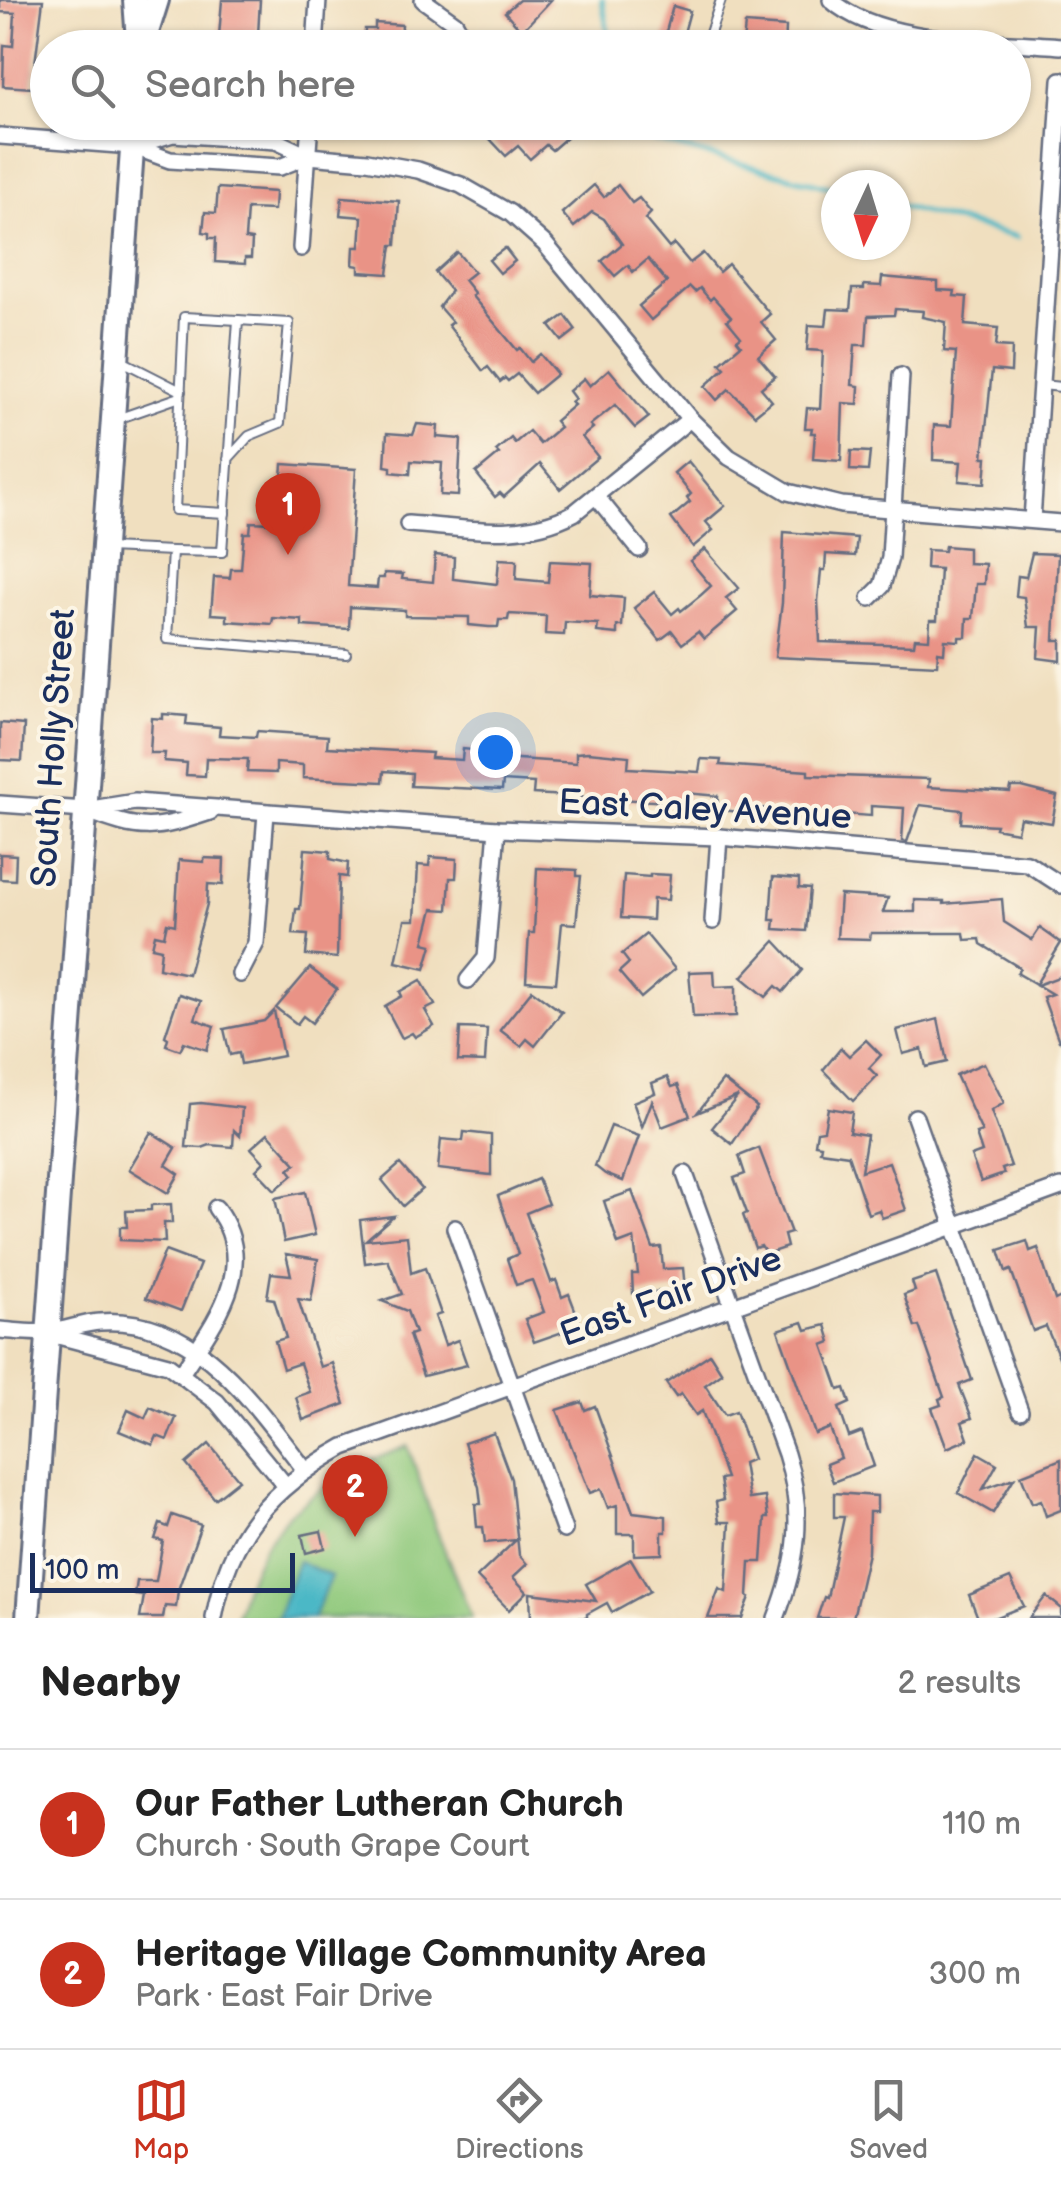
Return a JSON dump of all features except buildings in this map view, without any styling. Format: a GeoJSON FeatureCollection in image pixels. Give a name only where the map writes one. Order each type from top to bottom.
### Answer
{"type":"FeatureCollection","features":[{"type":"Feature","properties":{"kind":"main road"},"geometry":{"type":"LineString","coordinates":[[135,0],[138,30]]}},
{"type":"Feature","properties":{"kind":"main road"},"geometry":{"type":"LineString","coordinates":[[146,30],[157,0]]}},
{"type":"Feature","properties":{"kind":"main road","name":"South Holly Street"},"geometry":{"type":"LineString","coordinates":[[28,1618],[133,140]]}},
{"type":"Feature","properties":{"kind":"street"},"geometry":{"type":"LineString","coordinates":[[316,30],[318,0]]}},
{"type":"Feature","properties":{"kind":"street"},"geometry":{"type":"LineString","coordinates":[[423,0],[459,30]]}},
{"type":"Feature","properties":{"kind":"street"},"geometry":{"type":"LineString","coordinates":[[831,0],[865,22],[890,30]]}},
{"type":"Feature","properties":{"kind":"street"},"geometry":{"type":"LineString","coordinates":[[1031,44],[1061,46]]}},
{"type":"Feature","properties":{"kind":"street"},"geometry":{"type":"LineString","coordinates":[[1032,520],[1061,80]]}},
{"type":"Feature","properties":{"kind":"street"},"geometry":{"type":"LineString","coordinates":[[0,136],[30,136]]}},
{"type":"Feature","properties":{"kind":"street"},"geometry":{"type":"LineString","coordinates":[[142,140],[170,160],[280,167],[308,156]]}},
{"type":"Feature","properties":{"kind":"street"},"geometry":{"type":"LineString","coordinates":[[261,140],[276,141],[308,156],[367,160],[418,170],[462,186],[510,213],[545,244],[690,419],[729,457],[788,492],[841,505],[1061,522]]}},
{"type":"Feature","properties":{"kind":"street"},"geometry":{"type":"LineString","coordinates":[[301,248],[309,140]]}},
{"type":"Feature","properties":{"kind":"street"},"geometry":{"type":"LineString","coordinates":[[870,598],[886,576],[901,376]]}},
{"type":"Feature","properties":{"kind":"street"},"geometry":{"type":"LineString","coordinates":[[408,524],[527,530],[553,524],[596,496],[690,419]]}},
{"type":"Feature","properties":{"kind":"street"},"geometry":{"type":"LineString","coordinates":[[596,496],[639,549]]}},
{"type":"Feature","properties":{"kind":"street","name":"East Caley Avenue"},"geometry":{"type":"LineString","coordinates":[[0,804],[85,810],[135,802],[497,828],[719,837],[1027,863],[1061,884]]}},
{"type":"Feature","properties":{"kind":"street","name":"East Caley Avenue"},"geometry":{"type":"LineString","coordinates":[[85,810],[123,824],[154,828],[219,809]]}},
{"type":"Feature","properties":{"kind":"street"},"geometry":{"type":"LineString","coordinates":[[240,974],[256,944],[266,813]]}},
{"type":"Feature","properties":{"kind":"street"},"geometry":{"type":"LineString","coordinates":[[468,980],[486,958],[497,828]]}},
{"type":"Feature","properties":{"kind":"street"},"geometry":{"type":"LineString","coordinates":[[713,921],[719,837]]}},
{"type":"Feature","properties":{"kind":"street"},"geometry":{"type":"LineString","coordinates":[[915,1117],[1020,1410]]}},
{"type":"Feature","properties":{"kind":"street"},"geometry":{"type":"LineString","coordinates":[[685,1174],[735,1306],[797,1494],[797,1552],[776,1618]]}},
{"type":"Feature","properties":{"kind":"street","name":"East Fair Drive"},"geometry":{"type":"LineString","coordinates":[[214,1618],[223,1577],[240,1538],[285,1485],[368,1436],[1061,1187]]}},
{"type":"Feature","properties":{"kind":"street"},"geometry":{"type":"LineString","coordinates":[[182,1374],[228,1301],[232,1235],[216,1208]]}},
{"type":"Feature","properties":{"kind":"street"},"geometry":{"type":"LineString","coordinates":[[455,1228],[564,1530]]}},
{"type":"Feature","properties":{"kind":"street"},"geometry":{"type":"LineString","coordinates":[[0,1330],[47,1332],[101,1322],[163,1332],[197,1350],[234,1382],[306,1471]]}},
{"type":"Feature","properties":{"kind":"street"},"geometry":{"type":"LineString","coordinates":[[47,1332],[96,1348],[152,1358],[182,1374],[217,1402],[285,1485]]}},
{"type":"Feature","properties":{"kind":"lane"},"geometry":{"type":"LineString","coordinates":[[711,30],[721,0]]}},
{"type":"Feature","properties":{"kind":"lane"},"geometry":{"type":"LineString","coordinates":[[225,513],[175,510],[184,317],[289,324],[280,424],[249,436],[228,460]]}},
{"type":"Feature","properties":{"kind":"lane"},"geometry":{"type":"LineString","coordinates":[[104,547],[222,552],[238,320]]}},
{"type":"Feature","properties":{"kind":"lane"},"geometry":{"type":"LineString","coordinates":[[117,358],[180,394]]}},
{"type":"Feature","properties":{"kind":"lane"},"geometry":{"type":"LineString","coordinates":[[1042,386],[1061,387]]}},
{"type":"Feature","properties":{"kind":"lane"},"geometry":{"type":"LineString","coordinates":[[112,420],[180,394]]}},
{"type":"Feature","properties":{"kind":"lane"},"geometry":{"type":"LineString","coordinates":[[172,552],[167,640],[346,654]]}},
{"type":"Feature","properties":{"kind":"green space"},"geometry":{"type":"Polygon","coordinates":[[[408,1446],[472,1618],[235,1618],[265,1545],[289,1514],[346,1470],[408,1446]]]}},
{"type":"Feature","properties":{"kind":"water"},"geometry":{"type":"Polygon","coordinates":[[[298,1561],[331,1576],[313,1618],[277,1618],[298,1561]]]}},
{"type":"Feature","properties":{"kind":"waterway"},"geometry":{"type":"LineString","coordinates":[[602,0],[608,30]]}},
{"type":"Feature","properties":{"kind":"waterway"},"geometry":{"type":"LineString","coordinates":[[652,140],[821,185]]}},
{"type":"Feature","properties":{"kind":"waterway"},"geometry":{"type":"LineString","coordinates":[[911,209],[1017,237]]}},
{"type":"Feature","properties":{"kind":"place","name":"Our Father Lutheran Church"},"geometry":{"type":"Point","coordinates":[288,555]}},
{"type":"Feature","properties":{"kind":"place","name":"Heritage Village Community Area"},"geometry":{"type":"Point","coordinates":[355,1537]}}]}
